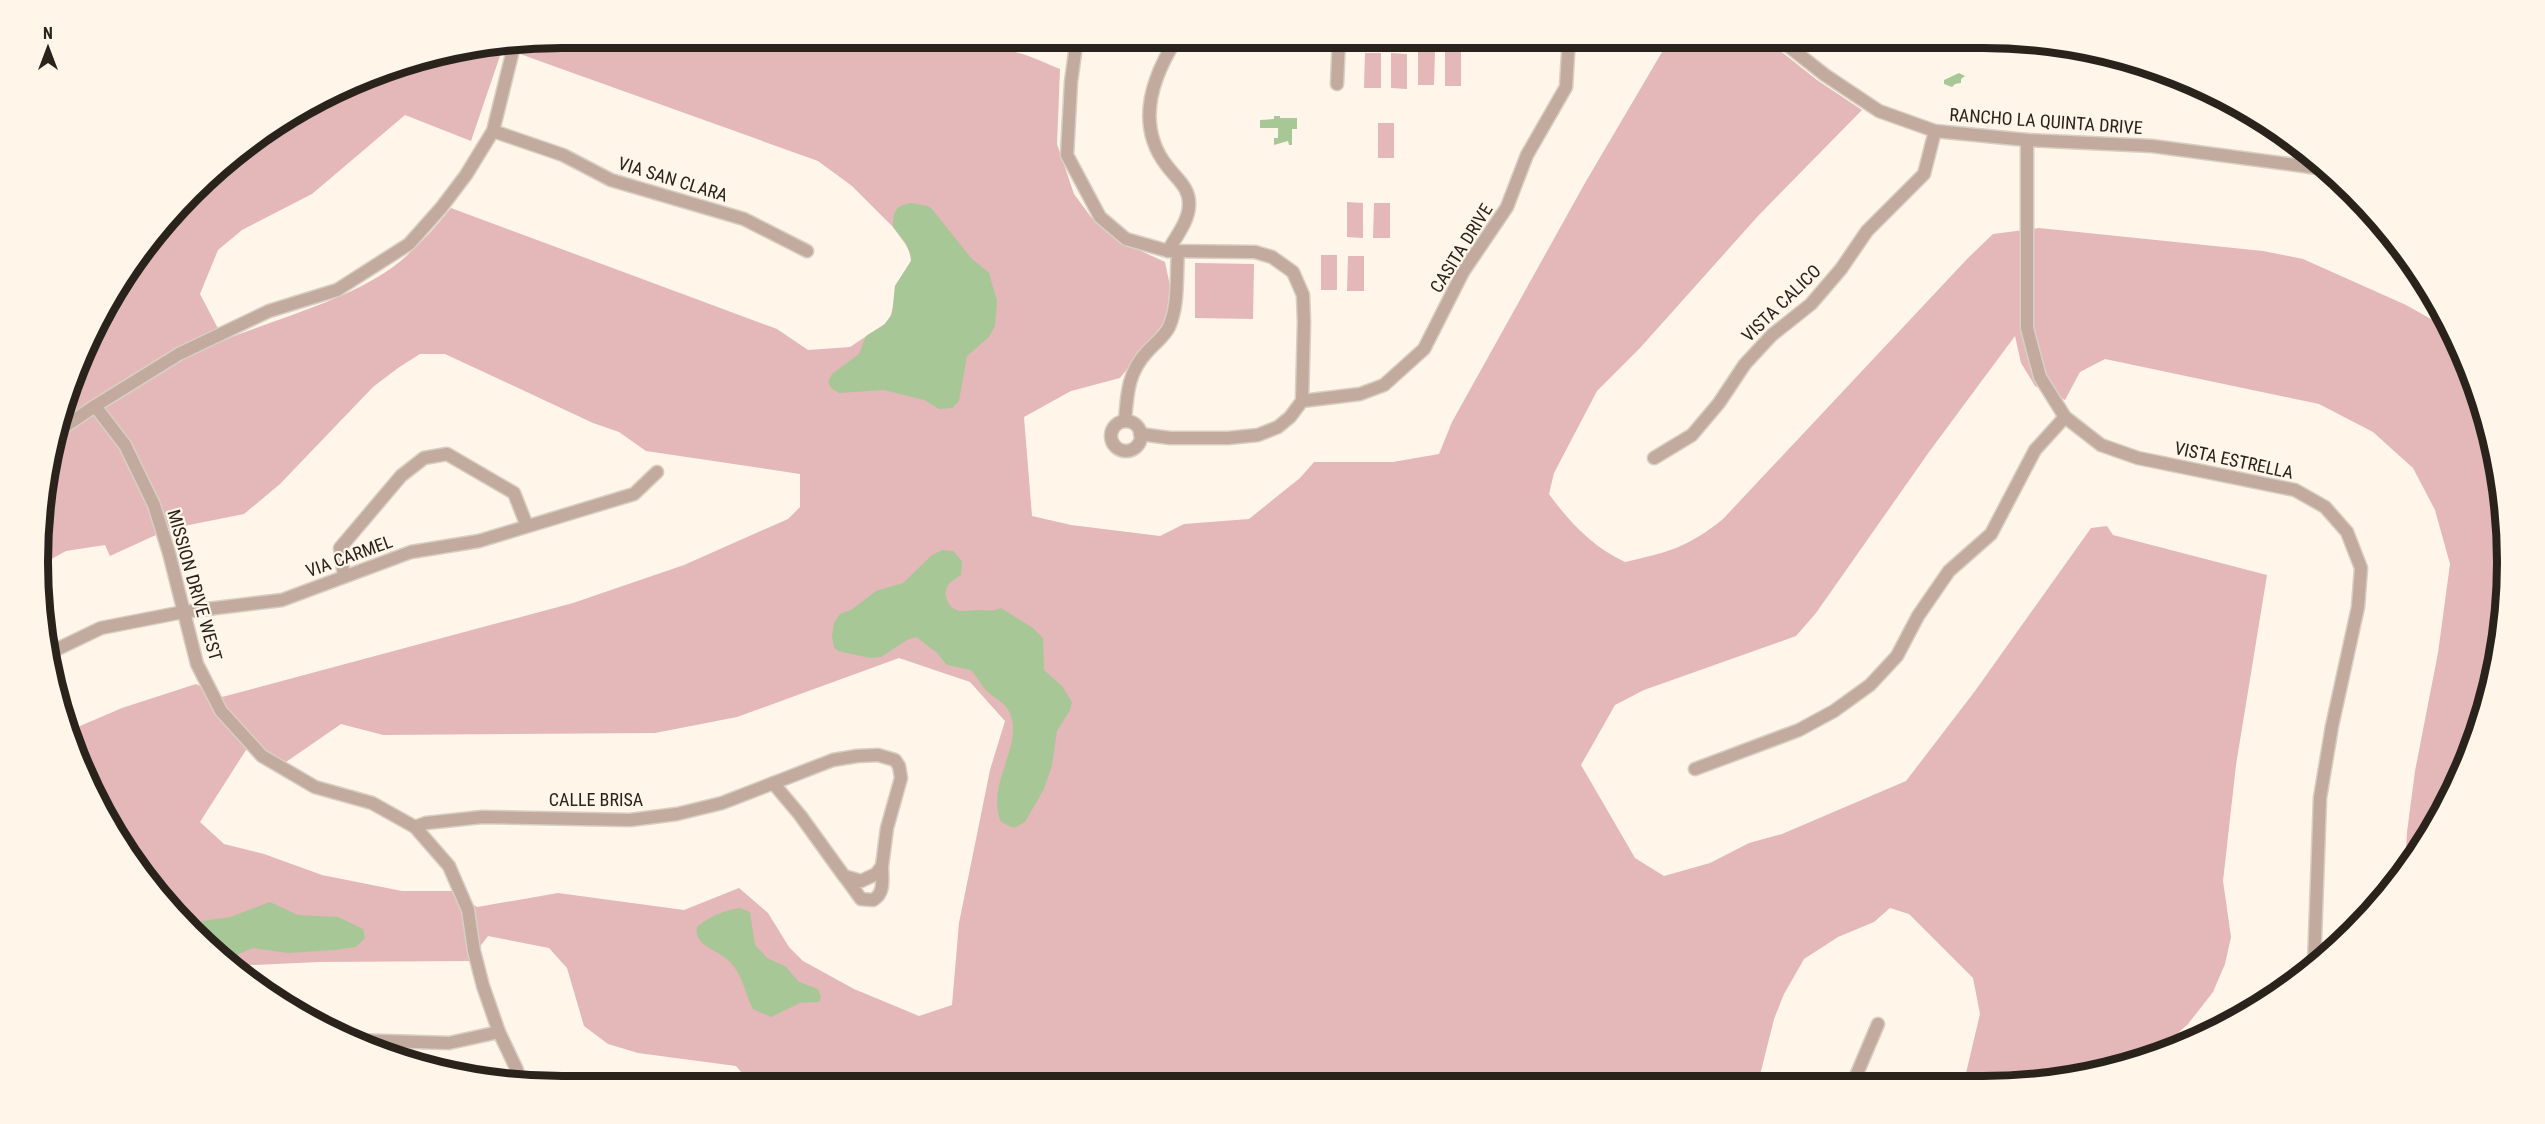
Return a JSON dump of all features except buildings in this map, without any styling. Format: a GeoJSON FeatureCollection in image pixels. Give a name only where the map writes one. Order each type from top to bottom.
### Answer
{"type":"FeatureCollection","features":[{"type":"Feature","properties":{"kind":"street"},"geometry":{"type":"LineString","coordinates":[[1076,48],[1071,82],[1067,155],[1100,217],[1126,239],[1173,252],[1255,252],[1278,259],[1293,272],[1303,295],[1302,401],[1290,417],[1278,427],[1258,435],[1228,438],[1170,438],[1140,434]]}},
{"type":"Feature","properties":{"kind":"street"},"geometry":{"type":"LineString","coordinates":[[1125,421],[1127,387],[1132,371],[1166,333],[1170,324],[1176,303],[1173,252],[1188,213],[1189,200],[1185,186],[1155,147],[1149,122],[1149,111],[1158,72],[1171,48]]}},
{"type":"Feature","properties":{"kind":"street"},"geometry":{"type":"LineString","coordinates":[[1337,84],[1339,48]]}},
{"type":"Feature","properties":{"kind":"street","name":"CASITA DRIVE"},"geometry":{"type":"LineString","coordinates":[[1302,401],[1360,394],[1384,384],[1400,373],[1424,349],[1463,272],[1507,207],[1527,155],[1566,87],[1568,48]]}},
{"type":"Feature","properties":{"kind":"street","name":"RANCHO LA QUINTA DRIVE"},"geometry":{"type":"LineString","coordinates":[[1791,48],[1825,75],[1879,111],[1935,131],[2026,140],[2152,146],[2312,167]]}},
{"type":"Feature","properties":{"kind":"street"},"geometry":{"type":"LineString","coordinates":[[67,425],[179,354],[269,311],[337,290],[409,244],[447,200],[493,131],[512,50]]}},
{"type":"Feature","properties":{"kind":"street","name":"VIA SAN CLARA"},"geometry":{"type":"LineString","coordinates":[[493,131],[563,155],[611,180],[744,219],[807,252]]}},
{"type":"Feature","properties":{"kind":"street","name":"VISTA CALICO"},"geometry":{"type":"LineString","coordinates":[[1654,458],[1692,435],[1719,403],[1745,364],[1772,335],[1811,304],[1841,269],[1867,231],[1924,174],[1935,131]]}},
{"type":"Feature","properties":{"kind":"street","name":"VISTA ESTRELLA"},"geometry":{"type":"LineString","coordinates":[[2026,140],[2026,328],[2040,377],[2065,417],[2101,445],[2138,458],[2295,490],[2325,507],[2347,532],[2361,568],[2358,607],[2332,726],[2320,798],[2314,954]]}},
{"type":"Feature","properties":{"kind":"street","name":"MISSION DRIVE WEST"},"geometry":{"type":"LineString","coordinates":[[95,406],[124,445],[154,505],[169,553],[197,664],[221,711],[262,756],[315,788],[372,803],[415,827],[449,866],[468,910],[477,962],[499,1032],[517,1074]]}},
{"type":"Feature","properties":{"kind":"street"},"geometry":{"type":"LineString","coordinates":[[1695,769],[1799,730],[1834,711],[1870,685],[1897,656],[1918,616],[1949,571],[1991,534],[2035,450],[2065,417]]}},
{"type":"Feature","properties":{"kind":"street"},"geometry":{"type":"LineString","coordinates":[[1125,421],[1135,424],[1140,434],[1138,444],[1125,451],[1118,448],[1111,440],[1111,432],[1118,423],[1125,421]]}},
{"type":"Feature","properties":{"kind":"street"},"geometry":{"type":"LineString","coordinates":[[344,576],[340,548],[401,476],[424,458],[447,454],[514,493],[527,526]]}},
{"type":"Feature","properties":{"kind":"street","name":"VIA CARMEL"},"geometry":{"type":"LineString","coordinates":[[56,650],[100,628],[183,612],[282,600],[411,552],[479,541],[634,494],[657,472]]}},
{"type":"Feature","properties":{"kind":"street","name":"CALLE BRISA"},"geometry":{"type":"LineString","coordinates":[[415,827],[426,823],[500,816],[630,820],[677,814],[722,802],[805,770],[856,756],[879,755],[895,760],[899,766],[901,778],[889,820],[882,866]]}},
{"type":"Feature","properties":{"kind":"street"},"geometry":{"type":"LineString","coordinates":[[773,783],[800,815],[861,899],[873,900],[880,894],[882,866]]}},
{"type":"Feature","properties":{"kind":"street"},"geometry":{"type":"LineString","coordinates":[[844,876],[861,881],[869,879],[882,866]]}},
{"type":"Feature","properties":{"kind":"street"},"geometry":{"type":"LineString","coordinates":[[1856,1076],[1878,1024]]}},
{"type":"Feature","properties":{"kind":"street"},"geometry":{"type":"LineString","coordinates":[[375,1041],[449,1043],[499,1032]]}},
{"type":"Feature","properties":{"kind":"shaded area"},"geometry":{"type":"Polygon","coordinates":[[[562,48],[953,48],[1020,53],[1060,69],[1057,144],[1074,194],[1091,217],[1115,239],[1165,262],[1170,286],[1166,320],[1120,378],[1071,391],[1024,417],[1032,516],[1071,525],[1160,536],[1184,524],[1249,519],[1300,478],[1314,462],[1393,462],[1439,454],[1452,422],[1585,183],[1664,48],[1777,48],[1817,80],[1862,110],[1758,216],[1640,348],[1597,391],[1554,473],[1549,494],[1565,515],[1592,542],[1625,562],[1677,548],[1710,529],[1723,519],[1993,234],[2039,228],[2263,251],[2303,259],[2406,305],[2437,323],[2458,365],[2470,397],[2493,495],[2497,562],[2493,629],[2470,727],[2444,789],[2406,854],[2415,771],[2438,653],[2450,564],[2435,510],[2413,468],[2373,432],[2319,404],[2105,359],[2080,372],[2065,400],[2035,386],[2021,363],[2015,336],[1929,452],[1816,613],[1796,636],[1644,690],[1615,705],[1581,765],[1635,858],[1664,876],[1710,863],[1749,843],[1782,834],[1906,781],[1975,691],[2091,528],[2107,526],[2113,535],[2267,575],[2236,765],[2223,881],[2231,937],[2225,964],[2213,992],[2188,1024],[2169,1041],[2148,1049],[2050,1072],[1964,1076],[1980,1014],[1973,978],[1909,914],[1890,908],[1874,922],[1838,937],[1804,959],[1784,994],[1774,1019],[1760,1076],[744,1076],[736,1066],[638,1053],[608,1044],[584,1026],[567,968],[549,948],[488,936],[469,961],[319,962],[244,965],[199,925],[154,875],[117,819],[87,759],[75,728],[122,708],[196,684],[222,697],[573,603],[684,565],[788,519],[800,507],[800,474],[646,451],[619,432],[593,423],[445,354],[420,354],[373,387],[280,484],[244,514],[169,529],[110,556],[105,545],[66,551],[48,561],[52,495],[58,462],[75,397],[87,365],[117,305],[135,276],[176,223],[223,176],[249,154],[305,117],[335,101],[397,75],[462,58],[501,51],[471,141],[405,115],[312,194],[242,230],[218,250],[200,294],[224,340],[311,308],[375,279],[409,254],[451,208],[777,329],[808,350],[850,347],[889,321],[894,304],[895,286],[911,261],[909,249],[893,227],[852,186],[818,161],[520,54],[522,50],[562,48]],[[899,658],[737,717],[655,733],[383,735],[341,724],[286,762],[246,750],[200,822],[224,844],[264,854],[322,875],[402,891],[452,891],[477,907],[558,893],[684,910],[739,888],[768,913],[789,947],[803,961],[854,989],[919,1016],[952,1005],[959,923],[990,770],[1005,721],[970,682],[899,658]]]}},
{"type":"Feature","properties":{"kind":"shaded area"},"geometry":{"type":"Polygon","coordinates":[[[1956,48],[1998,48],[1967,52],[1956,48]]]}},
{"type":"Feature","properties":{"kind":"shaded area"},"geometry":{"type":"Polygon","coordinates":[[[1418,50],[1435,50],[1434,85],[1418,85],[1418,50]]]}},
{"type":"Feature","properties":{"kind":"shaded area"},"geometry":{"type":"Polygon","coordinates":[[[1445,51],[1461,51],[1461,86],[1445,86],[1445,51]]]}},
{"type":"Feature","properties":{"kind":"shaded area"},"geometry":{"type":"Polygon","coordinates":[[[1365,53],[1381,53],[1381,88],[1364,88],[1365,53]]]}},
{"type":"Feature","properties":{"kind":"shaded area"},"geometry":{"type":"Polygon","coordinates":[[[1391,53],[1407,54],[1407,89],[1391,88],[1391,53]]]}},
{"type":"Feature","properties":{"kind":"shaded area"},"geometry":{"type":"Polygon","coordinates":[[[1959,73],[1965,76],[1961,79],[1961,83],[1952,87],[1944,84],[1944,80],[1959,73]]]}},
{"type":"Feature","properties":{"kind":"shaded area"},"geometry":{"type":"Polygon","coordinates":[[[1274,116],[1297,118],[1297,129],[1292,129],[1292,145],[1289,145],[1288,141],[1274,145],[1274,138],[1278,138],[1278,128],[1260,128],[1260,120],[1274,119],[1274,116]]]}},
{"type":"Feature","properties":{"kind":"shaded area"},"geometry":{"type":"Polygon","coordinates":[[[1378,123],[1394,123],[1394,158],[1378,158],[1378,123]]]}},
{"type":"Feature","properties":{"kind":"shaded area"},"geometry":{"type":"Polygon","coordinates":[[[1347,202],[1363,203],[1363,238],[1347,237],[1347,202]]]}},
{"type":"Feature","properties":{"kind":"shaded area"},"geometry":{"type":"Polygon","coordinates":[[[912,203],[932,209],[971,258],[989,273],[997,301],[995,326],[989,337],[967,356],[959,401],[952,408],[939,409],[924,400],[884,390],[839,393],[831,388],[828,382],[832,374],[859,354],[866,336],[884,325],[892,314],[895,286],[911,261],[905,242],[893,227],[894,217],[896,210],[902,205],[912,203]]]}},
{"type":"Feature","properties":{"kind":"shaded area"},"geometry":{"type":"Polygon","coordinates":[[[1374,203],[1390,203],[1390,238],[1373,238],[1374,203]]]}},
{"type":"Feature","properties":{"kind":"shaded area"},"geometry":{"type":"Polygon","coordinates":[[[1321,255],[1337,255],[1337,290],[1321,290],[1321,255]]]}},
{"type":"Feature","properties":{"kind":"shaded area"},"geometry":{"type":"Polygon","coordinates":[[[1348,256],[1364,256],[1364,291],[1347,291],[1348,256]]]}},
{"type":"Feature","properties":{"kind":"shaded area"},"geometry":{"type":"Polygon","coordinates":[[[1195,263],[1254,264],[1253,319],[1195,318],[1195,263]]]}},
{"type":"Feature","properties":{"kind":"shaded area"},"geometry":{"type":"Polygon","coordinates":[[[942,550],[953,551],[962,561],[961,575],[950,583],[946,590],[946,597],[951,607],[959,611],[1001,608],[1033,628],[1043,638],[1044,670],[1062,686],[1072,702],[1070,710],[1057,731],[1052,765],[1044,789],[1025,822],[1014,828],[1001,822],[997,808],[1001,780],[1012,739],[1013,726],[1010,714],[1003,704],[986,690],[971,670],[947,665],[936,652],[916,637],[907,640],[881,657],[870,658],[838,651],[834,647],[832,637],[834,623],[840,614],[851,610],[876,591],[903,583],[932,555],[942,550]]]}},
{"type":"Feature","properties":{"kind":"shaded area"},"geometry":{"type":"Polygon","coordinates":[[[270,902],[298,915],[338,917],[363,929],[365,938],[356,947],[335,950],[288,953],[253,948],[233,956],[199,925],[202,921],[230,917],[270,902]]]}},
{"type":"Feature","properties":{"kind":"shaded area"},"geometry":{"type":"Polygon","coordinates":[[[740,908],[750,912],[755,945],[767,958],[785,966],[799,982],[818,989],[821,998],[819,1002],[800,1003],[771,1017],[753,1009],[734,967],[703,943],[697,933],[697,927],[707,920],[723,912],[740,908]]]}}]}
